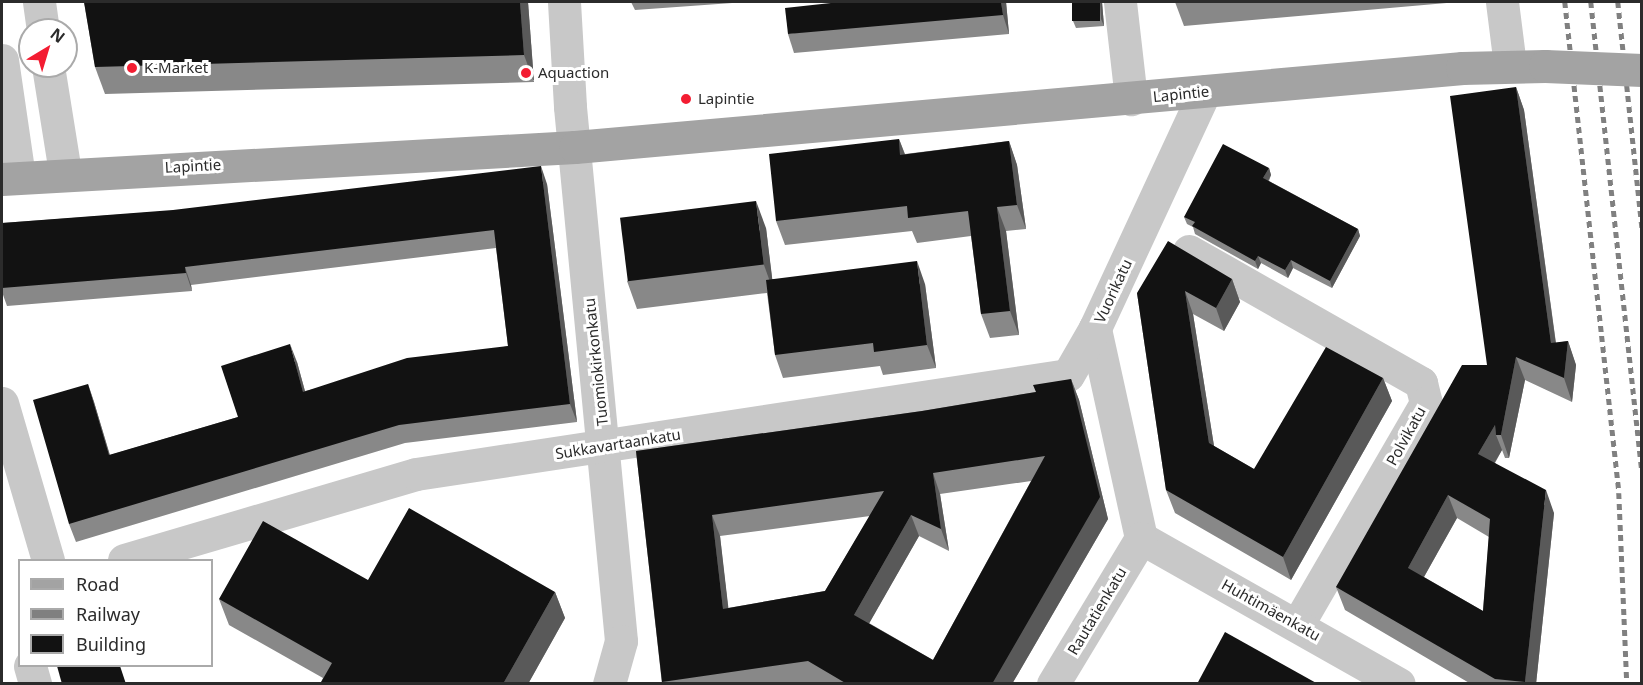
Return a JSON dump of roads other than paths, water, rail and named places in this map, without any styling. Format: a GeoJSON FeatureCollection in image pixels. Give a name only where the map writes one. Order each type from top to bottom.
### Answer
{"type":"FeatureCollection","features":[{"type":"Feature","properties":{"kind":"main road","name":"Lapintie"},"geometry":{"type":"LineString","coordinates":[[10,178],[65,172],[575,147],[1510,65],[1641,70]]}},
{"type":"Feature","properties":{"kind":"street"},"geometry":{"type":"LineString","coordinates":[[39,2],[41,18]]}},
{"type":"Feature","properties":{"kind":"street","name":"Tuomiokirkonkatu"},"geometry":{"type":"LineString","coordinates":[[564,2],[575,147],[621,641],[609,684]]}},
{"type":"Feature","properties":{"kind":"street"},"geometry":{"type":"LineString","coordinates":[[1120,2],[1131,99]]}},
{"type":"Feature","properties":{"kind":"street"},"geometry":{"type":"LineString","coordinates":[[1502,2],[1510,65]]}},
{"type":"Feature","properties":{"kind":"street"},"geometry":{"type":"LineString","coordinates":[[2,60],[10,178]]}},
{"type":"Feature","properties":{"kind":"street"},"geometry":{"type":"LineString","coordinates":[[50,78],[65,172]]}},
{"type":"Feature","properties":{"kind":"street","name":"Vuorikatu"},"geometry":{"type":"LineString","coordinates":[[1141,538],[1095,328],[1205,91]]}},
{"type":"Feature","properties":{"kind":"street","name":"Polvikatu"},"geometry":{"type":"LineString","coordinates":[[1189,251],[1420,383],[1426,403],[1298,624]]}},
{"type":"Feature","properties":{"kind":"street","name":"Sukkavartaankatu"},"geometry":{"type":"LineString","coordinates":[[131,559],[416,474],[1068,375],[1095,328]]}},
{"type":"Feature","properties":{"kind":"street"},"geometry":{"type":"LineString","coordinates":[[2,402],[47,559]]}},
{"type":"Feature","properties":{"kind":"street","name":"Huhtimäenkatu"},"geometry":{"type":"LineString","coordinates":[[1141,538],[1298,624],[1399,684]]}},
{"type":"Feature","properties":{"kind":"street","name":"Rautatienkatu"},"geometry":{"type":"LineString","coordinates":[[1053,684],[1141,538]]}},
{"type":"Feature","properties":{"kind":"street"},"geometry":{"type":"LineString","coordinates":[[30,667],[35,684]]}},
{"type":"Feature","properties":{"kind":"railway"},"geometry":{"type":"LineString","coordinates":[[1565,2],[1619,493],[1627,684]]}},
{"type":"Feature","properties":{"kind":"railway"},"geometry":{"type":"LineString","coordinates":[[1591,2],[1642,468]]}},
{"type":"Feature","properties":{"kind":"railway"},"geometry":{"type":"LineString","coordinates":[[1618,2],[1642,228]]}},
{"type":"Feature","properties":{"kind":"place","name":"K-Market"},"geometry":{"type":"Point","coordinates":[132,68]}},
{"type":"Feature","properties":{"kind":"place","name":"Aquaction"},"geometry":{"type":"Point","coordinates":[526,73]}},
{"type":"Feature","properties":{"kind":"place","name":"Lapintie"},"geometry":{"type":"Point","coordinates":[686,99]}}]}
